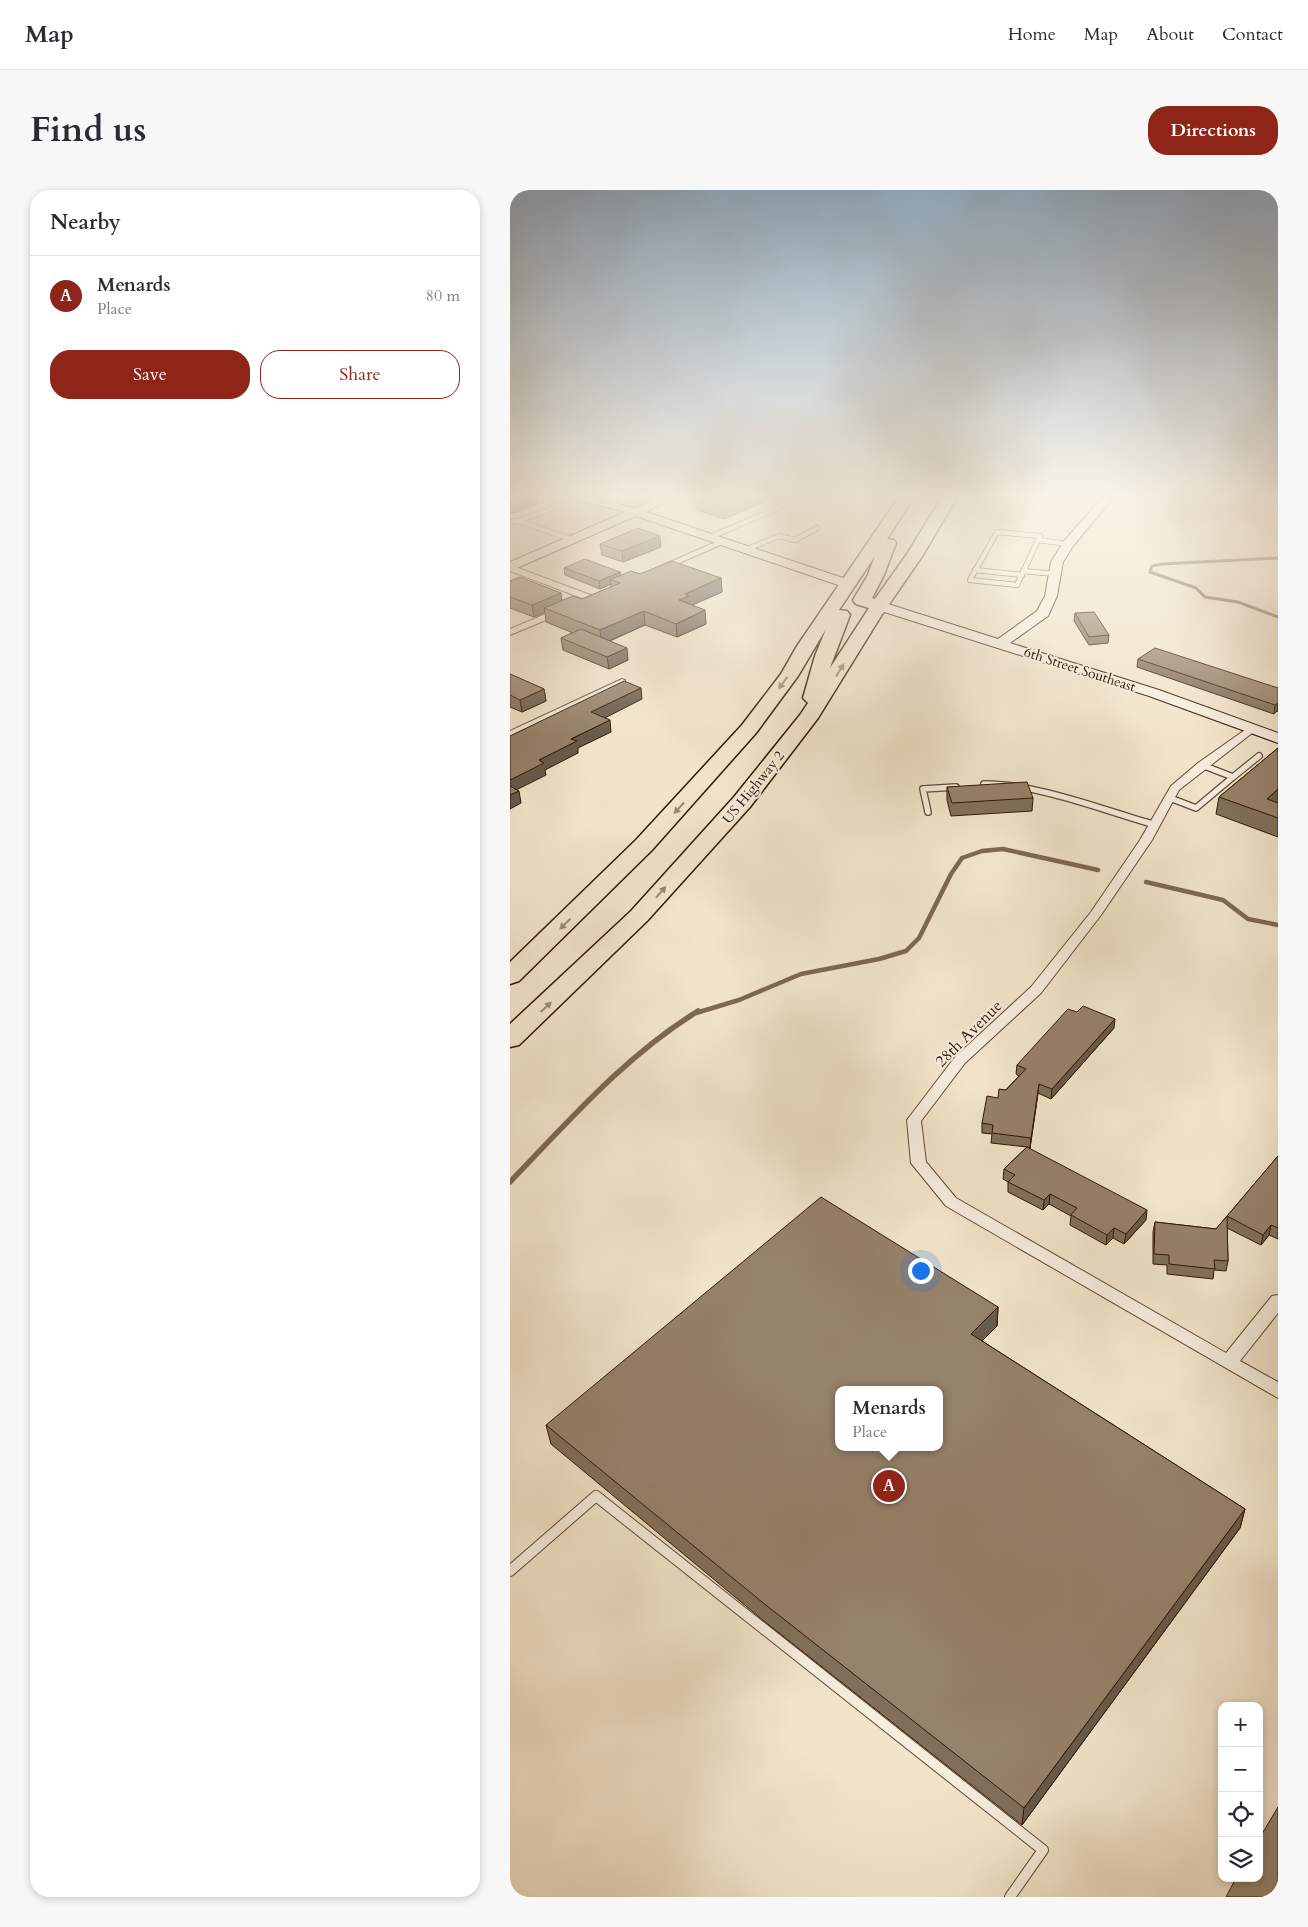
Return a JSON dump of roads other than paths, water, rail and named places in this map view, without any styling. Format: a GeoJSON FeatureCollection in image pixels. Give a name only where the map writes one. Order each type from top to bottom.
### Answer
{"type":"FeatureCollection","features":[{"type":"Feature","properties":{"kind":"highway"},"geometry":{"type":"LineString","coordinates":[[516,969],[644,845],[750,729],[789,676],[853,577]]}},
{"type":"Feature","properties":{"kind":"highway"},"geometry":{"type":"LineString","coordinates":[[874,577],[862,600],[880,606]]}},
{"type":"Feature","properties":{"kind":"highway","name":"US Highway 2"},"geometry":{"type":"LineString","coordinates":[[510,1039],[639,916],[742,802],[808,718],[900,577]]}},
{"type":"Feature","properties":{"kind":"highway"},"geometry":{"type":"LineString","coordinates":[[808,718],[833,631],[855,592],[854,587],[848,584]]}},
{"type":"Feature","properties":{"kind":"street"},"geometry":{"type":"LineString","coordinates":[[510,632],[595,596],[538,577]]}},
{"type":"Feature","properties":{"kind":"street"},"geometry":{"type":"LineString","coordinates":[[825,577],[848,584]]}},
{"type":"Feature","properties":{"kind":"street"},"geometry":{"type":"LineString","coordinates":[[1001,643],[1043,613],[1051,596],[1055,577]]}},
{"type":"Feature","properties":{"kind":"street","name":"6th Street Southeast"},"geometry":{"type":"LineString","coordinates":[[880,606],[1154,693],[1278,738]]}},
{"type":"Feature","properties":{"kind":"street"},"geometry":{"type":"LineString","coordinates":[[510,735],[622,682]]}},
{"type":"Feature","properties":{"kind":"street","name":"28th Avenue"},"geometry":{"type":"LineString","coordinates":[[1252,728],[1202,765],[1176,788],[1156,825],[1095,915],[1036,990],[960,1060],[914,1120],[919,1162],[951,1202],[1278,1391]]}},
{"type":"Feature","properties":{"kind":"street"},"geometry":{"type":"LineString","coordinates":[[1229,1362],[1278,1301]]}},
{"type":"Feature","properties":{"kind":"lane"},"geometry":{"type":"LineString","coordinates":[[972,577],[970,580],[1017,585],[1020,577]]}},
{"type":"Feature","properties":{"kind":"lane"},"geometry":{"type":"LineString","coordinates":[[1170,798],[1196,808],[1259,756]]}},
{"type":"Feature","properties":{"kind":"lane"},"geometry":{"type":"LineString","coordinates":[[1202,765],[1233,777]]}},
{"type":"Feature","properties":{"kind":"lane"},"geometry":{"type":"LineString","coordinates":[[978,785],[1005,783],[1053,793],[1093,808],[1156,825]]}},
{"type":"Feature","properties":{"kind":"lane"},"geometry":{"type":"LineString","coordinates":[[928,812],[923,789],[959,786]]}},
{"type":"Feature","properties":{"kind":"lane"},"geometry":{"type":"LineString","coordinates":[[510,1572],[596,1496],[1043,1850],[1010,1897]]}},
{"type":"Feature","properties":{"kind":"waterway"},"geometry":{"type":"LineString","coordinates":[[1163,577],[1196,588],[1205,597],[1238,602],[1278,617]]}},
{"type":"Feature","properties":{"kind":"waterway"},"geometry":{"type":"LineString","coordinates":[[696,1013],[739,1000],[801,974],[879,959],[906,951],[919,938],[951,874],[962,858],[982,851],[1003,849],[1098,870]]}},
{"type":"Feature","properties":{"kind":"waterway"},"geometry":{"type":"LineString","coordinates":[[1146,882],[1223,900],[1248,919],[1278,925]]}},
{"type":"Feature","properties":{"kind":"waterway"},"geometry":{"type":"LineString","coordinates":[[510,1182],[576,1113],[622,1069],[646,1048],[698,1011]]}},
{"type":"Feature","properties":{"kind":"place","name":"Menards"},"geometry":{"type":"Point","coordinates":[889,1486]}}]}
